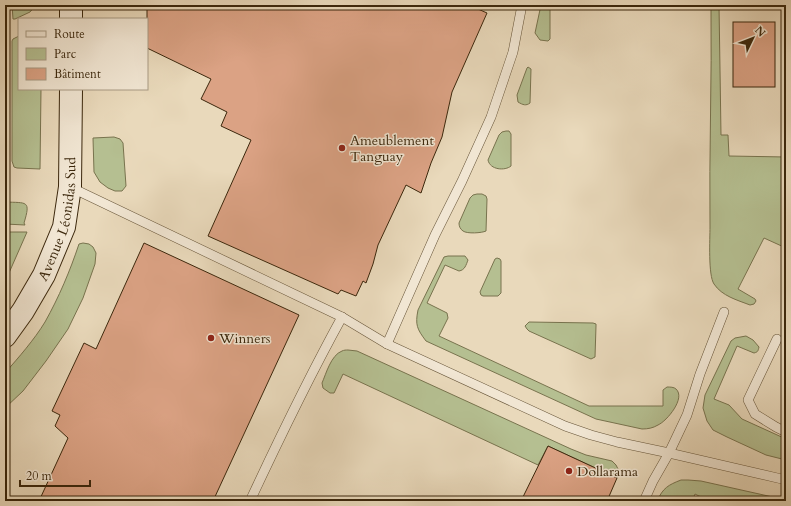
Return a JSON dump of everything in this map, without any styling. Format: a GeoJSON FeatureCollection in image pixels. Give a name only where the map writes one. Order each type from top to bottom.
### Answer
{"type":"FeatureCollection","features":[{"type":"Feature","properties":{"kind":"street"},"geometry":{"type":"LineString","coordinates":[[71,5],[71,18]]}},
{"type":"Feature","properties":{"kind":"street","name":"Avenue Léonidas Sud"},"geometry":{"type":"LineString","coordinates":[[5,336],[23,311],[44,275],[64,227],[70,187],[71,90]]}},
{"type":"Feature","properties":{"kind":"lane"},"geometry":{"type":"LineString","coordinates":[[386,344],[491,117],[513,52],[522,5]]}},
{"type":"Feature","properties":{"kind":"lane"},"geometry":{"type":"LineString","coordinates":[[70,187],[342,317],[386,344],[565,426],[617,442],[786,480]]}},
{"type":"Feature","properties":{"kind":"lane"},"geometry":{"type":"LineString","coordinates":[[644,501],[687,416],[700,374],[724,312]]}},
{"type":"Feature","properties":{"kind":"lane"},"geometry":{"type":"LineString","coordinates":[[250,501],[325,348],[342,317]]}},
{"type":"Feature","properties":{"kind":"lane"},"geometry":{"type":"LineString","coordinates":[[777,339],[748,400],[755,414],[786,432]]}},
{"type":"Feature","properties":{"kind":"green space"},"geometry":{"type":"Polygon","coordinates":[[[12,5],[36,5],[30,12],[13,19],[12,5]]]}},
{"type":"Feature","properties":{"kind":"green space"},"geometry":{"type":"Polygon","coordinates":[[[541,5],[550,6],[550,39],[548,41],[540,40],[535,33],[541,5]]]}},
{"type":"Feature","properties":{"kind":"green space"},"geometry":{"type":"Polygon","coordinates":[[[711,5],[719,5],[721,135],[728,135],[729,156],[786,157],[786,248],[764,238],[738,289],[755,299],[756,301],[754,304],[750,305],[721,292],[714,284],[711,273],[711,5]]]}},
{"type":"Feature","properties":{"kind":"green space"},"geometry":{"type":"Polygon","coordinates":[[[18,36],[18,90],[41,90],[40,169],[17,168],[14,167],[12,161],[13,39],[18,36]]]}},
{"type":"Feature","properties":{"kind":"green space"},"geometry":{"type":"Polygon","coordinates":[[[528,67],[531,69],[530,103],[524,105],[518,102],[517,95],[528,67]]]}},
{"type":"Feature","properties":{"kind":"green space"},"geometry":{"type":"Polygon","coordinates":[[[509,131],[511,134],[511,166],[505,169],[498,169],[492,166],[488,160],[499,135],[509,131]]]}},
{"type":"Feature","properties":{"kind":"green space"},"geometry":{"type":"Polygon","coordinates":[[[114,137],[120,139],[123,143],[126,186],[122,191],[115,191],[108,188],[100,182],[94,172],[93,138],[114,137]]]}},
{"type":"Feature","properties":{"kind":"green space"},"geometry":{"type":"Polygon","coordinates":[[[477,194],[486,196],[487,199],[486,231],[468,233],[460,228],[459,223],[470,198],[477,194]]]}},
{"type":"Feature","properties":{"kind":"green space"},"geometry":{"type":"Polygon","coordinates":[[[5,202],[18,202],[25,204],[27,210],[24,223],[25,225],[5,224],[5,202]]]}},
{"type":"Feature","properties":{"kind":"green space"},"geometry":{"type":"Polygon","coordinates":[[[5,232],[27,232],[5,282],[5,232]]]}},
{"type":"Feature","properties":{"kind":"green space"},"geometry":{"type":"Polygon","coordinates":[[[79,244],[89,244],[93,247],[96,253],[95,264],[83,298],[68,329],[46,361],[23,391],[5,408],[5,373],[21,355],[45,322],[64,284],[79,244]]]}},
{"type":"Feature","properties":{"kind":"green space"},"geometry":{"type":"Polygon","coordinates":[[[465,256],[468,260],[464,268],[459,271],[445,265],[427,303],[447,313],[448,318],[439,336],[589,406],[663,406],[663,390],[667,387],[673,387],[678,393],[679,398],[674,409],[662,423],[646,429],[596,419],[426,341],[418,327],[418,310],[444,257],[465,256]]]}},
{"type":"Feature","properties":{"kind":"green space"},"geometry":{"type":"Polygon","coordinates":[[[497,258],[501,261],[501,293],[498,296],[483,296],[480,292],[495,259],[497,258]]]}},
{"type":"Feature","properties":{"kind":"green space"},"geometry":{"type":"Polygon","coordinates":[[[529,322],[596,324],[595,357],[591,359],[529,331],[525,326],[529,322]]]}},
{"type":"Feature","properties":{"kind":"green space"},"geometry":{"type":"Polygon","coordinates":[[[746,336],[753,340],[759,347],[758,350],[754,353],[737,346],[714,399],[729,405],[742,419],[786,439],[786,460],[766,455],[727,437],[713,430],[707,421],[703,408],[705,395],[731,341],[735,338],[746,336]]]}},
{"type":"Feature","properties":{"kind":"green space"},"geometry":{"type":"Polygon","coordinates":[[[348,350],[357,351],[571,449],[586,455],[612,461],[619,471],[617,478],[548,446],[538,465],[343,374],[334,393],[330,393],[323,388],[322,383],[327,370],[338,353],[348,350]]]}},
{"type":"Feature","properties":{"kind":"green space"},"geometry":{"type":"Polygon","coordinates":[[[681,480],[701,481],[786,501],[709,501],[695,494],[692,501],[657,501],[661,493],[666,488],[681,480]]]}},
{"type":"Feature","properties":{"kind":"building","name":"Ameublement Tanguay"},"geometry":{"type":"Polygon","coordinates":[[[147,5],[469,5],[487,13],[452,92],[442,137],[421,193],[406,185],[378,245],[366,283],[363,281],[356,296],[341,290],[338,294],[208,236],[251,140],[221,126],[227,112],[201,99],[211,79],[148,48],[147,5]]]}},
{"type":"Feature","properties":{"kind":"building"},"geometry":{"type":"Polygon","coordinates":[[[733,22],[775,22],[775,87],[733,87],[733,22]]]}},
{"type":"Feature","properties":{"kind":"building"},"geometry":{"type":"Polygon","coordinates":[[[144,243],[299,315],[213,501],[39,501],[68,438],[55,426],[60,415],[52,411],[84,343],[96,349],[144,243]]]}},
{"type":"Feature","properties":{"kind":"building","name":"Dollarama"},"geometry":{"type":"Polygon","coordinates":[[[548,446],[617,478],[607,501],[521,501],[548,446]]]}},
{"type":"Feature","properties":{"kind":"place","name":"Ameublement Tanguay"},"geometry":{"type":"Point","coordinates":[342,148]}},
{"type":"Feature","properties":{"kind":"place","name":"Winners"},"geometry":{"type":"Point","coordinates":[211,338]}},
{"type":"Feature","properties":{"kind":"place","name":"Dollarama"},"geometry":{"type":"Point","coordinates":[569,471]}}]}
